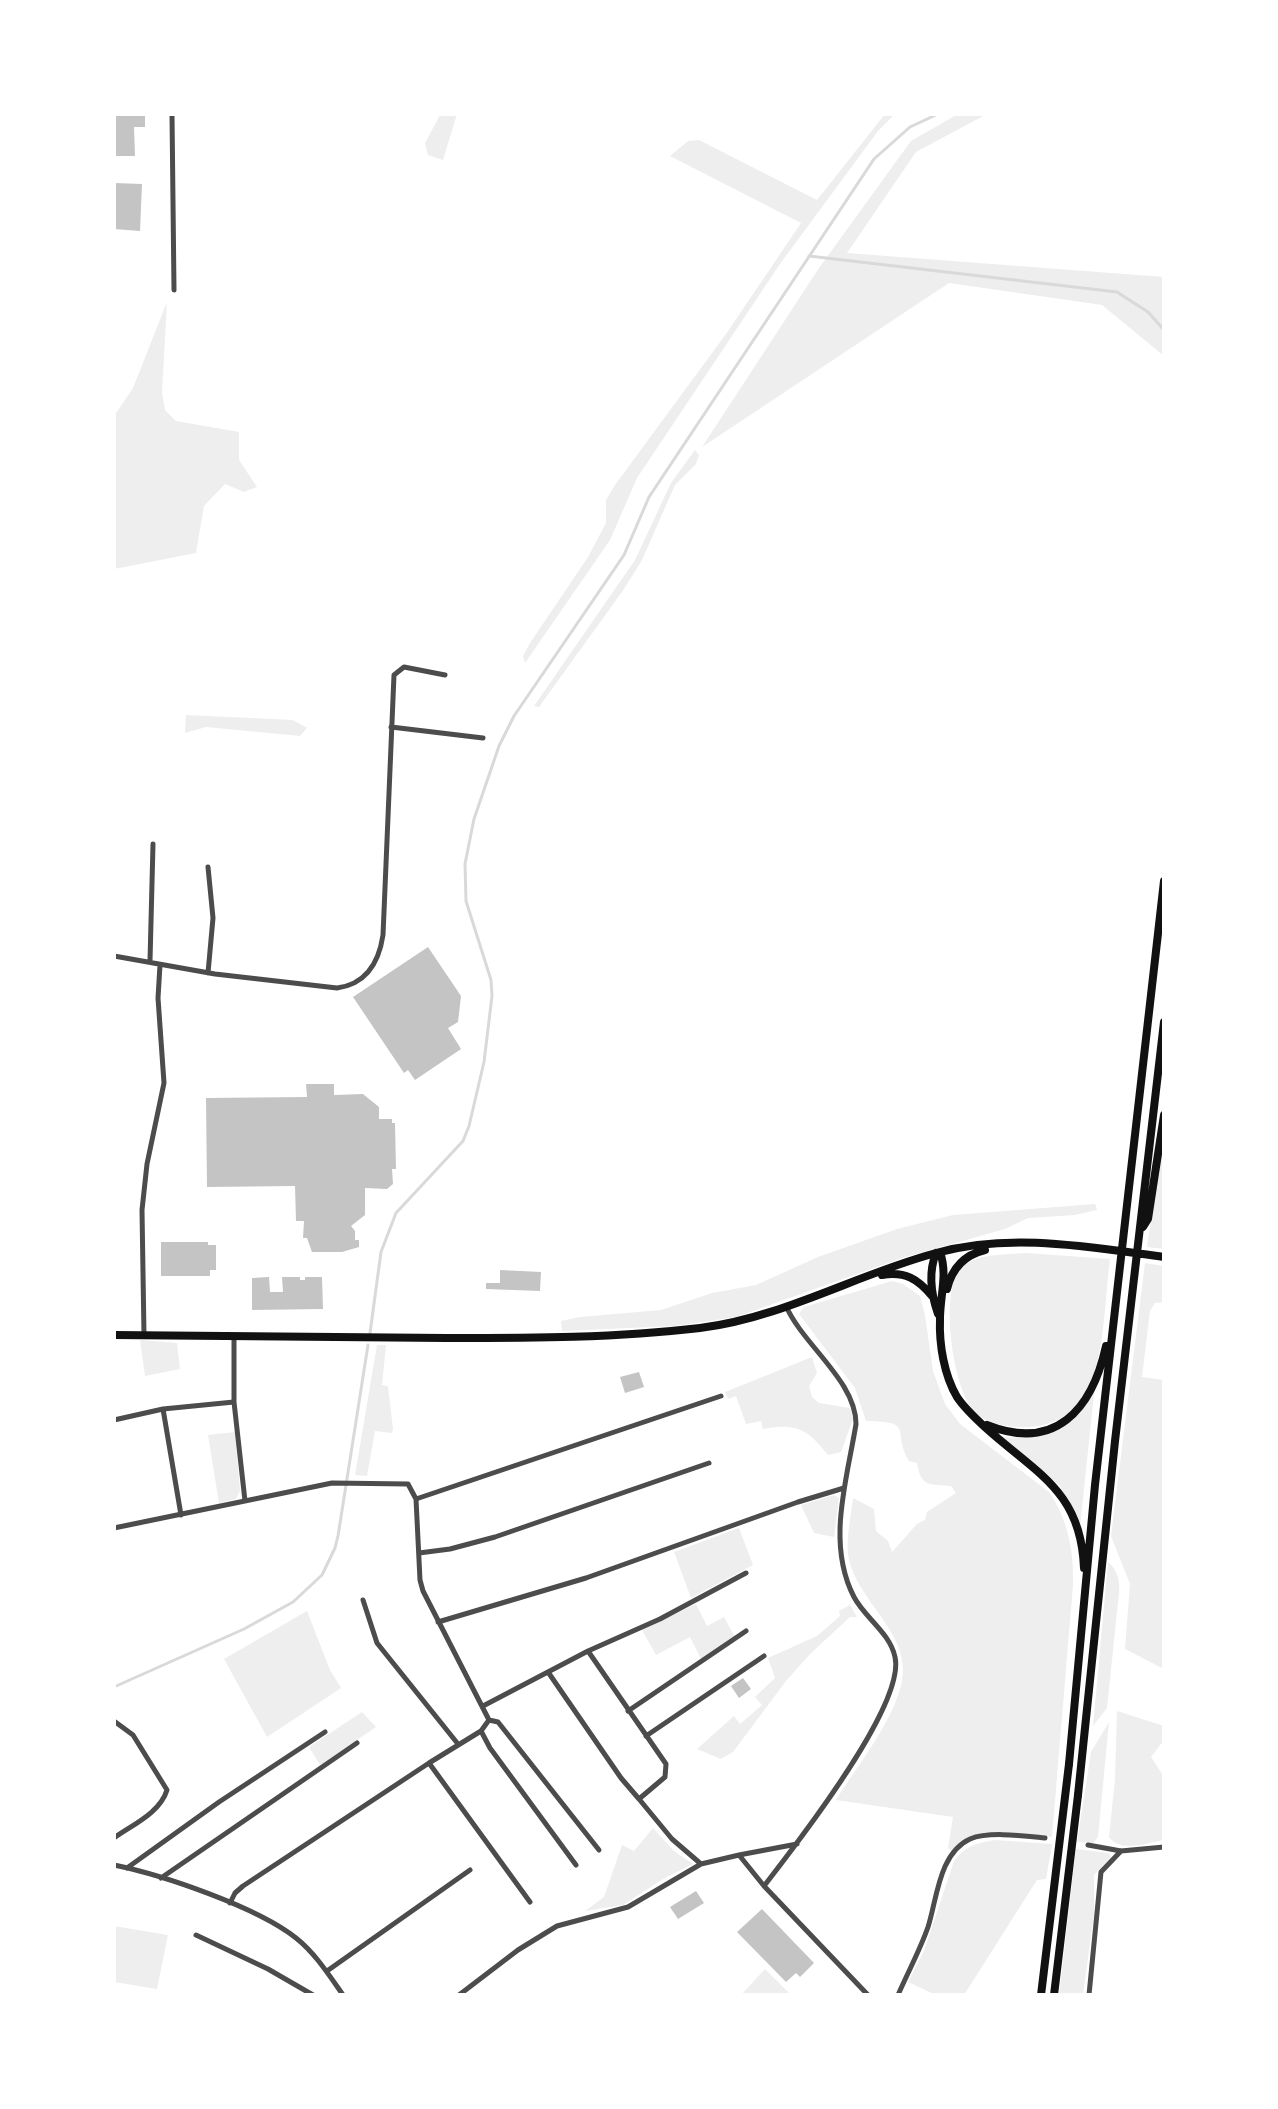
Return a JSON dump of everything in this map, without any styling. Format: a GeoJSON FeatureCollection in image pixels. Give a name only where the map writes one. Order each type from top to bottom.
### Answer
{"type":"FeatureCollection","features":[{"type":"Feature","properties":{"kind":"main road"},"geometry":{"type":"LineString","coordinates":[[1041,1995],[1059,1857],[1095,1485],[1164,881]]}},
{"type":"Feature","properties":{"kind":"main road"},"geometry":{"type":"LineString","coordinates":[[1054,1995],[1164,1022]]}},
{"type":"Feature","properties":{"kind":"main road"},"geometry":{"type":"LineString","coordinates":[[1140,1231],[1148,1219],[1164,1115]]}},
{"type":"Feature","properties":{"kind":"main road"},"geometry":{"type":"LineString","coordinates":[[114,1335],[534,1338],[677,1331],[729,1322],[786,1305],[938,1252],[1045,1243],[1164,1257]]}},
{"type":"Feature","properties":{"kind":"main road"},"geometry":{"type":"LineString","coordinates":[[940,1316],[952,1272],[962,1260],[1007,1244]]}},
{"type":"Feature","properties":{"kind":"main road"},"geometry":{"type":"LineString","coordinates":[[938,1252],[944,1279],[940,1316],[948,1378],[973,1418],[1042,1474],[1067,1504],[1079,1534],[1083,1555],[1083,1633]]}},
{"type":"Feature","properties":{"kind":"main road"},"geometry":{"type":"LineString","coordinates":[[932,1296],[931,1272],[938,1252]]}},
{"type":"Feature","properties":{"kind":"main road"},"geometry":{"type":"LineString","coordinates":[[848,1283],[891,1274],[910,1276],[920,1281],[932,1296],[940,1316]]}},
{"type":"Feature","properties":{"kind":"main road"},"geometry":{"type":"LineString","coordinates":[[981,1423],[1009,1433],[1033,1435],[1055,1427],[1072,1415],[1094,1384],[1105,1352],[1117,1286]]}},
{"type":"Feature","properties":{"kind":"street"},"geometry":{"type":"LineString","coordinates":[[172,114],[174,290]]}},
{"type":"Feature","properties":{"kind":"street"},"geometry":{"type":"LineString","coordinates":[[114,956],[208,973],[337,988],[352,985],[371,970],[380,952],[383,935],[393,683],[399,669],[408,667],[445,675]]}},
{"type":"Feature","properties":{"kind":"street"},"geometry":{"type":"LineString","coordinates":[[391,727],[483,738]]}},
{"type":"Feature","properties":{"kind":"street"},"geometry":{"type":"LineString","coordinates":[[150,961],[153,844]]}},
{"type":"Feature","properties":{"kind":"street"},"geometry":{"type":"LineString","coordinates":[[208,867],[213,918],[208,973]]}},
{"type":"Feature","properties":{"kind":"street"},"geometry":{"type":"LineString","coordinates":[[144,1335],[142,1210],[147,1164],[164,1083],[158,998],[160,965]]}},
{"type":"Feature","properties":{"kind":"street"},"geometry":{"type":"LineString","coordinates":[[764,1886],[820,1815],[879,1717],[894,1682],[896,1668],[890,1644],[859,1607],[843,1568],[840,1523],[856,1424],[852,1402],[793,1321],[786,1305]]}},
{"type":"Feature","properties":{"kind":"street"},"geometry":{"type":"LineString","coordinates":[[234,1336],[234,1402],[245,1501]]}},
{"type":"Feature","properties":{"kind":"street"},"geometry":{"type":"LineString","coordinates":[[416,1499],[721,1396]]}},
{"type":"Feature","properties":{"kind":"street"},"geometry":{"type":"LineString","coordinates":[[114,1420],[163,1409],[234,1402]]}},
{"type":"Feature","properties":{"kind":"street"},"geometry":{"type":"LineString","coordinates":[[163,1409],[181,1515]]}},
{"type":"Feature","properties":{"kind":"street"},"geometry":{"type":"LineString","coordinates":[[419,1553],[450,1549],[495,1537],[709,1463]]}},
{"type":"Feature","properties":{"kind":"street"},"geometry":{"type":"LineString","coordinates":[[114,1528],[338,1482],[408,1484],[416,1499],[423,1591],[489,1720]]}},
{"type":"Feature","properties":{"kind":"street"},"geometry":{"type":"LineString","coordinates":[[438,1622],[586,1578],[844,1488]]}},
{"type":"Feature","properties":{"kind":"street"},"geometry":{"type":"LineString","coordinates":[[483,1706],[746,1573]]}},
{"type":"Feature","properties":{"kind":"street"},"geometry":{"type":"LineString","coordinates":[[363,1600],[377,1643],[458,1744]]}},
{"type":"Feature","properties":{"kind":"street"},"geometry":{"type":"LineString","coordinates":[[628,1711],[746,1631]]}},
{"type":"Feature","properties":{"kind":"street"},"geometry":{"type":"LineString","coordinates":[[588,1651],[667,1769],[665,1777],[639,1799]]}},
{"type":"Feature","properties":{"kind":"street"},"geometry":{"type":"LineString","coordinates":[[646,1736],[764,1656]]}},
{"type":"Feature","properties":{"kind":"street"},"geometry":{"type":"LineString","coordinates":[[548,1672],[621,1778],[672,1839],[701,1864]]}},
{"type":"Feature","properties":{"kind":"street"},"geometry":{"type":"LineString","coordinates":[[230,1903],[243,1886],[481,1731],[489,1720]]}},
{"type":"Feature","properties":{"kind":"street"},"geometry":{"type":"LineString","coordinates":[[489,1720],[498,1722],[599,1850]]}},
{"type":"Feature","properties":{"kind":"street"},"geometry":{"type":"LineString","coordinates":[[114,1721],[133,1735],[167,1790],[149,1814],[114,1838]]}},
{"type":"Feature","properties":{"kind":"street"},"geometry":{"type":"LineString","coordinates":[[481,1731],[509,1775],[576,1865]]}},
{"type":"Feature","properties":{"kind":"street"},"geometry":{"type":"LineString","coordinates":[[127,1868],[325,1732]]}},
{"type":"Feature","properties":{"kind":"street"},"geometry":{"type":"LineString","coordinates":[[161,1878],[357,1743]]}},
{"type":"Feature","properties":{"kind":"street"},"geometry":{"type":"LineString","coordinates":[[429,1763],[530,1902]]}},
{"type":"Feature","properties":{"kind":"street"},"geometry":{"type":"LineString","coordinates":[[898,1995],[928,1928],[946,1866],[955,1852],[971,1839],[982,1837],[1014,1835],[1045,1838]]}},
{"type":"Feature","properties":{"kind":"street"},"geometry":{"type":"LineString","coordinates":[[459,1995],[518,1950],[557,1926],[628,1907],[701,1864],[797,1844]]}},
{"type":"Feature","properties":{"kind":"street"},"geometry":{"type":"LineString","coordinates":[[1088,1845],[1121,1851],[1164,1847]]}},
{"type":"Feature","properties":{"kind":"street"},"geometry":{"type":"LineString","coordinates":[[1089,1995],[1101,1872],[1121,1851]]}},
{"type":"Feature","properties":{"kind":"street"},"geometry":{"type":"LineString","coordinates":[[739,1855],[764,1886],[868,1995]]}},
{"type":"Feature","properties":{"kind":"street"},"geometry":{"type":"LineString","coordinates":[[114,1865],[230,1903],[289,1932],[327,1971],[343,1995]]}},
{"type":"Feature","properties":{"kind":"street"},"geometry":{"type":"LineString","coordinates":[[327,1971],[470,1870]]}},
{"type":"Feature","properties":{"kind":"street"},"geometry":{"type":"LineString","coordinates":[[196,1935],[268,1969],[313,1995]]}},
{"type":"Feature","properties":{"kind":"shaded area"},"geometry":{"type":"Polygon","coordinates":[[[438,114],[457,114],[443,160],[428,155],[425,143],[438,114]]]}},
{"type":"Feature","properties":{"kind":"shaded area"},"geometry":{"type":"Polygon","coordinates":[[[885,114],[895,114],[878,131],[780,264],[637,478],[610,540],[525,663],[523,656],[530,643],[588,557],[606,523],[606,500],[615,485],[726,334],[801,223],[670,156],[688,141],[699,140],[817,200],[885,114]]]}},
{"type":"Feature","properties":{"kind":"shaded area"},"geometry":{"type":"Polygon","coordinates":[[[958,114],[987,114],[916,152],[847,253],[1164,277],[1164,356],[1102,305],[949,283],[702,447],[819,268],[911,141],[958,114]]]}},
{"type":"Feature","properties":{"kind":"shaded area"},"geometry":{"type":"Polygon","coordinates":[[[167,302],[162,393],[165,410],[176,421],[239,432],[239,460],[257,487],[244,492],[225,484],[204,506],[196,553],[114,569],[114,416],[133,388],[167,302]]]}},
{"type":"Feature","properties":{"kind":"shaded area"},"geometry":{"type":"Polygon","coordinates":[[[695,450],[699,455],[696,464],[675,485],[642,560],[624,589],[539,707],[534,706],[635,560],[671,483],[695,450]]]}},
{"type":"Feature","properties":{"kind":"shaded area"},"geometry":{"type":"Polygon","coordinates":[[[186,715],[293,720],[307,728],[300,736],[206,727],[185,733],[186,715]]]}},
{"type":"Feature","properties":{"kind":"shaded area"},"geometry":{"type":"Polygon","coordinates":[[[1164,1132],[1164,1249],[1147,1247],[1164,1132]]]}},
{"type":"Feature","properties":{"kind":"shaded area"},"geometry":{"type":"Polygon","coordinates":[[[1095,1204],[1097,1210],[1075,1215],[1028,1218],[1005,1229],[902,1258],[736,1317],[675,1326],[562,1331],[561,1321],[661,1310],[712,1293],[756,1285],[818,1257],[897,1229],[953,1215],[1095,1204]]]}},
{"type":"Feature","properties":{"kind":"shaded area"},"geometry":{"type":"Polygon","coordinates":[[[1026,1253],[1110,1259],[1100,1351],[1086,1394],[1067,1414],[1056,1420],[1044,1425],[1017,1427],[985,1419],[975,1413],[967,1401],[960,1384],[951,1340],[951,1296],[955,1279],[968,1262],[1026,1253]]]}},
{"type":"Feature","properties":{"kind":"shaded area"},"geometry":{"type":"Polygon","coordinates":[[[1145,1263],[1164,1266],[1164,1302],[1155,1303],[1150,1311],[1142,1377],[1164,1380],[1164,1669],[1125,1649],[1130,1584],[1111,1536],[1145,1263]]]}},
{"type":"Feature","properties":{"kind":"shaded area"},"geometry":{"type":"Polygon","coordinates":[[[892,1281],[903,1284],[920,1296],[933,1371],[945,1404],[960,1424],[1049,1492],[1065,1525],[1071,1548],[1073,1585],[1052,1837],[986,1834],[962,1842],[951,1850],[948,1848],[953,1817],[836,1800],[891,1712],[902,1681],[903,1664],[892,1634],[863,1591],[849,1560],[848,1537],[853,1498],[874,1509],[876,1531],[888,1541],[892,1552],[917,1524],[925,1520],[927,1512],[956,1493],[951,1486],[924,1481],[917,1463],[909,1461],[897,1426],[866,1421],[855,1388],[799,1314],[804,1307],[892,1281]]]}},
{"type":"Feature","properties":{"kind":"shaded area"},"geometry":{"type":"Polygon","coordinates":[[[140,1340],[177,1343],[180,1369],[145,1376],[140,1340]]]}},
{"type":"Feature","properties":{"kind":"shaded area"},"geometry":{"type":"Polygon","coordinates":[[[377,1345],[386,1345],[382,1385],[388,1386],[393,1429],[392,1433],[375,1431],[367,1476],[355,1475],[377,1345]]]}},
{"type":"Feature","properties":{"kind":"shaded area"},"geometry":{"type":"Polygon","coordinates":[[[812,1357],[817,1373],[809,1386],[812,1397],[819,1403],[850,1408],[853,1419],[841,1452],[828,1455],[814,1439],[800,1430],[785,1427],[763,1429],[761,1421],[746,1424],[736,1396],[728,1399],[725,1392],[812,1357]]]}},
{"type":"Feature","properties":{"kind":"shaded area"},"geometry":{"type":"Polygon","coordinates":[[[1093,1391],[1080,1527],[1060,1486],[999,1437],[1017,1438],[1042,1433],[1062,1422],[1093,1391]]]}},
{"type":"Feature","properties":{"kind":"shaded area"},"geometry":{"type":"Polygon","coordinates":[[[235,1432],[240,1491],[236,1499],[219,1503],[208,1435],[235,1432]]]}},
{"type":"Feature","properties":{"kind":"shaded area"},"geometry":{"type":"Polygon","coordinates":[[[834,1495],[839,1498],[834,1537],[814,1533],[801,1505],[834,1495]]]}},
{"type":"Feature","properties":{"kind":"shaded area"},"geometry":{"type":"Polygon","coordinates":[[[739,1528],[753,1565],[691,1598],[674,1552],[739,1528]]]}},
{"type":"Feature","properties":{"kind":"shaded area"},"geometry":{"type":"Polygon","coordinates":[[[1108,1562],[1118,1576],[1119,1593],[1107,1708],[1093,1726],[1108,1562]]]}},
{"type":"Feature","properties":{"kind":"shaded area"},"geometry":{"type":"Polygon","coordinates":[[[696,1604],[707,1626],[724,1617],[735,1637],[701,1659],[690,1637],[656,1655],[642,1630],[696,1604]]]}},
{"type":"Feature","properties":{"kind":"shaded area"},"geometry":{"type":"Polygon","coordinates":[[[850,1605],[857,1617],[850,1617],[810,1654],[733,1752],[721,1759],[697,1749],[734,1716],[740,1724],[762,1705],[755,1697],[775,1678],[768,1658],[817,1636],[840,1616],[839,1611],[850,1605]]]}},
{"type":"Feature","properties":{"kind":"shaded area"},"geometry":{"type":"Polygon","coordinates":[[[307,1611],[330,1670],[341,1688],[267,1737],[224,1659],[307,1611]]]}},
{"type":"Feature","properties":{"kind":"shaded area"},"geometry":{"type":"Polygon","coordinates":[[[1117,1711],[1164,1726],[1164,1740],[1151,1757],[1164,1777],[1164,1840],[1127,1846],[1109,1837],[1117,1711]]]}},
{"type":"Feature","properties":{"kind":"shaded area"},"geometry":{"type":"Polygon","coordinates":[[[362,1712],[376,1727],[320,1765],[309,1747],[362,1712]]]}},
{"type":"Feature","properties":{"kind":"shaded area"},"geometry":{"type":"Polygon","coordinates":[[[1109,1722],[1098,1837],[1093,1843],[1077,1842],[1091,1752],[1109,1722]]]}},
{"type":"Feature","properties":{"kind":"shaded area"},"geometry":{"type":"Polygon","coordinates":[[[653,1828],[674,1851],[693,1864],[623,1905],[585,1911],[604,1897],[622,1845],[634,1851],[653,1828]]]}},
{"type":"Feature","properties":{"kind":"shaded area"},"geometry":{"type":"Polygon","coordinates":[[[995,1840],[1052,1844],[1046,1879],[1037,1880],[964,1995],[936,1995],[908,1982],[924,1951],[954,1861],[972,1846],[995,1840]]]}},
{"type":"Feature","properties":{"kind":"shaded area"},"geometry":{"type":"Polygon","coordinates":[[[1076,1849],[1109,1853],[1111,1857],[1094,1875],[1094,1914],[1083,1995],[1059,1995],[1076,1849]]]}},
{"type":"Feature","properties":{"kind":"shaded area"},"geometry":{"type":"Polygon","coordinates":[[[114,1926],[168,1935],[157,1989],[114,1982],[114,1926]]]}},
{"type":"Feature","properties":{"kind":"shaded area"},"geometry":{"type":"Polygon","coordinates":[[[765,1969],[791,1995],[741,1995],[765,1969]]]}},
{"type":"Feature","properties":{"kind":"building"},"geometry":{"type":"Polygon","coordinates":[[[114,114],[145,114],[145,127],[134,127],[135,156],[114,156],[114,114]]]}},
{"type":"Feature","properties":{"kind":"building"},"geometry":{"type":"Polygon","coordinates":[[[114,183],[142,184],[140,231],[114,229],[114,183]]]}},
{"type":"Feature","properties":{"kind":"building"},"geometry":{"type":"Polygon","coordinates":[[[428,947],[461,996],[458,1022],[448,1028],[461,1049],[415,1080],[408,1070],[404,1073],[353,997],[428,947]]]}},
{"type":"Feature","properties":{"kind":"building"},"geometry":{"type":"Polygon","coordinates":[[[306,1084],[334,1084],[334,1095],[363,1094],[379,1107],[379,1119],[392,1119],[395,1123],[396,1169],[392,1169],[393,1184],[387,1189],[365,1188],[365,1215],[351,1226],[355,1231],[355,1240],[359,1240],[359,1247],[342,1252],[312,1252],[307,1238],[303,1238],[304,1221],[296,1221],[295,1186],[207,1187],[206,1098],[307,1097],[306,1084]]]}},
{"type":"Feature","properties":{"kind":"building"},"geometry":{"type":"Polygon","coordinates":[[[161,1242],[208,1242],[208,1245],[216,1245],[216,1270],[210,1270],[210,1276],[161,1276],[161,1242]]]}},
{"type":"Feature","properties":{"kind":"building"},"geometry":{"type":"Polygon","coordinates":[[[500,1270],[541,1272],[540,1291],[486,1289],[486,1283],[500,1283],[500,1270]]]}},
{"type":"Feature","properties":{"kind":"building"},"geometry":{"type":"Polygon","coordinates":[[[269,1277],[270,1292],[283,1292],[282,1277],[305,1280],[305,1277],[322,1277],[323,1309],[252,1310],[252,1278],[269,1277]]]}},
{"type":"Feature","properties":{"kind":"building"},"geometry":{"type":"Polygon","coordinates":[[[639,1372],[644,1387],[625,1393],[620,1377],[639,1372]]]}},
{"type":"Feature","properties":{"kind":"building"},"geometry":{"type":"Polygon","coordinates":[[[743,1678],[751,1689],[739,1698],[731,1686],[743,1678]]]}},
{"type":"Feature","properties":{"kind":"building"},"geometry":{"type":"Polygon","coordinates":[[[696,1891],[704,1903],[678,1919],[670,1907],[696,1891]]]}},
{"type":"Feature","properties":{"kind":"building"},"geometry":{"type":"Polygon","coordinates":[[[762,1909],[814,1963],[800,1977],[796,1973],[786,1982],[737,1932],[762,1909]]]}},
{"type":"Feature","properties":{"kind":"waterway"},"geometry":{"type":"LineString","coordinates":[[370,1333],[381,1252],[396,1213],[463,1141],[484,1062],[491,980],[466,901],[465,864],[474,819],[499,746],[514,716],[624,555],[649,497],[874,159],[910,127],[938,114]]}},
{"type":"Feature","properties":{"kind":"waterway"},"geometry":{"type":"LineString","coordinates":[[809,256],[1117,292],[1148,312],[1164,330]]}},
{"type":"Feature","properties":{"kind":"waterway"},"geometry":{"type":"LineString","coordinates":[[114,1687],[244,1629],[293,1602],[322,1575],[338,1536],[368,1345]]}}]}
